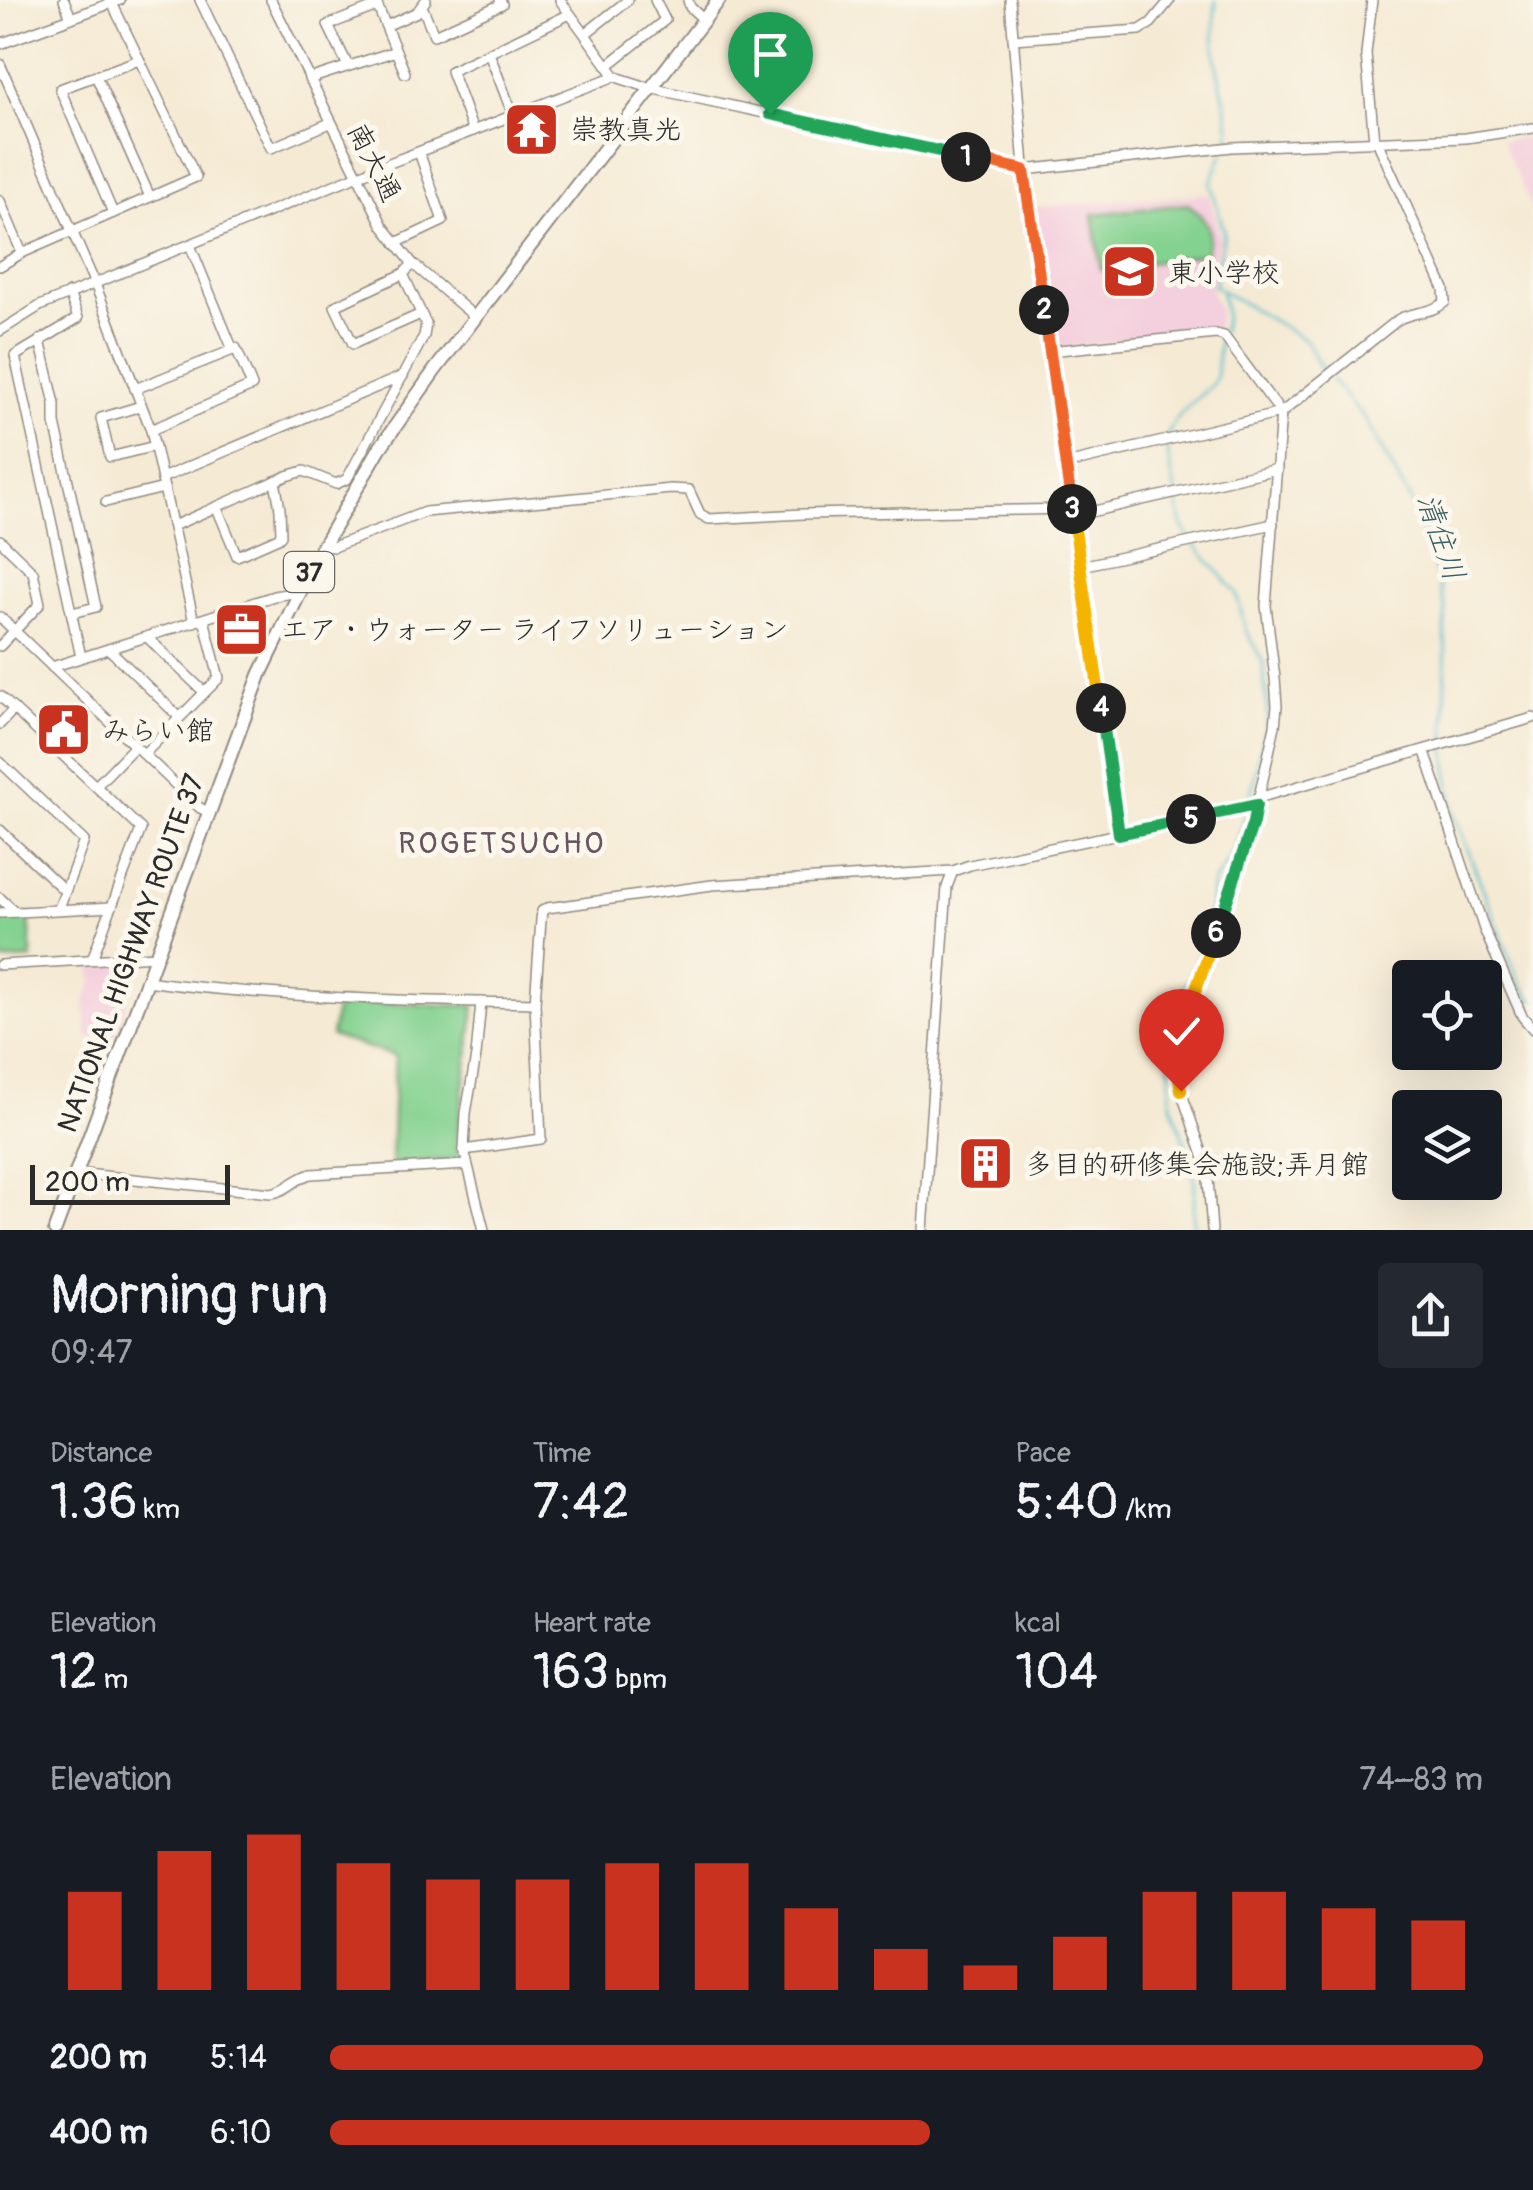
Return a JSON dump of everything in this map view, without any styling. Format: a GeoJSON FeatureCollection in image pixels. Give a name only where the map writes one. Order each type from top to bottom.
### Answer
{"type":"FeatureCollection","features":[{"type":"Feature","properties":{"kind":"highway","name":"NATIONAL HIGHWAY ROUTE 37"},"geometry":{"type":"LineString","coordinates":[[56,1230],[260,675],[299,592],[380,448],[475,317],[720,0]]}},
{"type":"Feature","properties":{"kind":"street"},"geometry":{"type":"LineString","coordinates":[[64,0],[71,18]]}},
{"type":"Feature","properties":{"kind":"street"},"geometry":{"type":"LineString","coordinates":[[200,0],[271,148],[330,123]]}},
{"type":"Feature","properties":{"kind":"street","name":"南大通"},"geometry":{"type":"LineString","coordinates":[[271,0],[372,208],[414,264],[475,317]]}},
{"type":"Feature","properties":{"kind":"street"},"geometry":{"type":"LineString","coordinates":[[424,3],[434,35],[502,4],[500,0]]}},
{"type":"Feature","properties":{"kind":"street"},"geometry":{"type":"LineString","coordinates":[[560,0],[614,76]]}},
{"type":"Feature","properties":{"kind":"street"},"geometry":{"type":"LineString","coordinates":[[585,34],[628,0]]}},
{"type":"Feature","properties":{"kind":"street"},"geometry":{"type":"LineString","coordinates":[[608,66],[665,20],[655,0]]}},
{"type":"Feature","properties":{"kind":"street"},"geometry":{"type":"LineString","coordinates":[[688,0],[704,20]]}},
{"type":"Feature","properties":{"kind":"street"},"geometry":{"type":"LineString","coordinates":[[1010,0],[1024,170],[1119,834]]}},
{"type":"Feature","properties":{"kind":"street"},"geometry":{"type":"LineString","coordinates":[[1013,39],[1140,30],[1170,0]]}},
{"type":"Feature","properties":{"kind":"street"},"geometry":{"type":"LineString","coordinates":[[1066,464],[1281,413],[1399,319],[1430,312],[1445,302],[1444,288],[1376,141],[1366,54],[1372,0]]}},
{"type":"Feature","properties":{"kind":"street"},"geometry":{"type":"LineString","coordinates":[[0,44],[116,2],[196,177],[22,252],[0,266]]}},
{"type":"Feature","properties":{"kind":"street"},"geometry":{"type":"LineString","coordinates":[[348,66],[328,25],[376,3],[406,73]]}},
{"type":"Feature","properties":{"kind":"street"},"geometry":{"type":"LineString","coordinates":[[386,26],[417,12],[424,3]]}},
{"type":"Feature","properties":{"kind":"street"},"geometry":{"type":"LineString","coordinates":[[473,131],[451,71],[570,14]]}},
{"type":"Feature","properties":{"kind":"street"},"geometry":{"type":"LineString","coordinates":[[309,79],[396,51]]}},
{"type":"Feature","properties":{"kind":"street"},"geometry":{"type":"LineString","coordinates":[[489,52],[513,115]]}},
{"type":"Feature","properties":{"kind":"street"},"geometry":{"type":"LineString","coordinates":[[113,213],[60,89],[140,60]]}},
{"type":"Feature","properties":{"kind":"street"},"geometry":{"type":"LineString","coordinates":[[0,64],[95,284],[151,430],[172,526],[219,678],[144,754]]}},
{"type":"Feature","properties":{"kind":"street"},"geometry":{"type":"LineString","coordinates":[[96,76],[150,198]]}},
{"type":"Feature","properties":{"kind":"street"},"geometry":{"type":"LineString","coordinates":[[0,331],[69,293],[614,76],[650,88],[1024,170],[1232,146],[1466,138],[1533,128]]}},
{"type":"Feature","properties":{"kind":"street"},"geometry":{"type":"LineString","coordinates":[[0,103],[14,97]]}},
{"type":"Feature","properties":{"kind":"street"},"geometry":{"type":"LineString","coordinates":[[396,243],[443,221],[419,152]]}},
{"type":"Feature","properties":{"kind":"street"},"geometry":{"type":"LineString","coordinates":[[0,201],[22,252]]}},
{"type":"Feature","properties":{"kind":"street"},"geometry":{"type":"LineString","coordinates":[[190,245],[233,350]]}},
{"type":"Feature","properties":{"kind":"street"},"geometry":{"type":"LineString","coordinates":[[414,264],[402,274],[335,306],[352,344],[421,314]]}},
{"type":"Feature","properties":{"kind":"street"},"geometry":{"type":"LineString","coordinates":[[172,526],[304,471],[336,484],[346,479],[424,336],[426,324],[402,274]]}},
{"type":"Feature","properties":{"kind":"street"},"geometry":{"type":"LineString","coordinates":[[69,293],[78,318],[15,356],[81,658]]}},
{"type":"Feature","properties":{"kind":"street"},"geometry":{"type":"LineString","coordinates":[[1049,351],[1224,336],[1281,413],[1266,606],[1277,706],[1275,726],[1248,840],[1177,1043],[1181,1091],[1208,1166],[1212,1230]]}},
{"type":"Feature","properties":{"kind":"street"},"geometry":{"type":"LineString","coordinates":[[40,340],[96,607],[72,614]]}},
{"type":"Feature","properties":{"kind":"street"},"geometry":{"type":"LineString","coordinates":[[135,389],[236,348],[252,386],[151,430]]}},
{"type":"Feature","properties":{"kind":"street"},"geometry":{"type":"LineString","coordinates":[[106,502],[163,483],[403,376]]}},
{"type":"Feature","properties":{"kind":"street"},"geometry":{"type":"LineString","coordinates":[[142,406],[100,418],[110,456],[154,446]]}},
{"type":"Feature","properties":{"kind":"street"},"geometry":{"type":"LineString","coordinates":[[32,429],[55,423]]}},
{"type":"Feature","properties":{"kind":"street"},"geometry":{"type":"LineString","coordinates":[[324,546],[333,547],[425,512],[671,489],[689,490],[700,514],[709,519],[803,514],[1073,513],[1276,470]]}},
{"type":"Feature","properties":{"kind":"street"},"geometry":{"type":"LineString","coordinates":[[216,508],[237,556],[278,538],[276,481]]}},
{"type":"Feature","properties":{"kind":"street"},"geometry":{"type":"LineString","coordinates":[[48,501],[72,496]]}},
{"type":"Feature","properties":{"kind":"street"},"geometry":{"type":"LineString","coordinates":[[1080,566],[1273,524]]}},
{"type":"Feature","properties":{"kind":"street"},"geometry":{"type":"LineString","coordinates":[[0,540],[33,572],[40,604],[0,646]]}},
{"type":"Feature","properties":{"kind":"street"},"geometry":{"type":"LineString","coordinates":[[52,667],[274,596],[299,592]]}},
{"type":"Feature","properties":{"kind":"street"},"geometry":{"type":"LineString","coordinates":[[0,617],[200,808],[209,812]]}},
{"type":"Feature","properties":{"kind":"street"},"geometry":{"type":"LineString","coordinates":[[147,637],[204,692]]}},
{"type":"Feature","properties":{"kind":"street"},"geometry":{"type":"LineString","coordinates":[[109,649],[179,718]]}},
{"type":"Feature","properties":{"kind":"street"},"geometry":{"type":"LineString","coordinates":[[0,696],[140,829],[92,959]]}},
{"type":"Feature","properties":{"kind":"street"},"geometry":{"type":"LineString","coordinates":[[0,724],[14,709]]}},
{"type":"Feature","properties":{"kind":"street"},"geometry":{"type":"LineString","coordinates":[[464,1150],[540,1139],[535,1003],[542,911],[556,905],[712,885],[953,871],[1258,802],[1533,718]]}},
{"type":"Feature","properties":{"kind":"street"},"geometry":{"type":"LineString","coordinates":[[96,786],[135,746]]}},
{"type":"Feature","properties":{"kind":"street"},"geometry":{"type":"LineString","coordinates":[[1424,752],[1484,929],[1522,1016],[1533,1029]]}},
{"type":"Feature","properties":{"kind":"street"},"geometry":{"type":"LineString","coordinates":[[0,762],[84,840],[59,908]]}},
{"type":"Feature","properties":{"kind":"street"},"geometry":{"type":"LineString","coordinates":[[0,830],[65,892]]}},
{"type":"Feature","properties":{"kind":"street"},"geometry":{"type":"LineString","coordinates":[[923,1230],[947,887],[953,871]]}},
{"type":"Feature","properties":{"kind":"street"},"geometry":{"type":"LineString","coordinates":[[0,898],[15,912]]}},
{"type":"Feature","properties":{"kind":"street"},"geometry":{"type":"LineString","coordinates":[[0,913],[112,907]]}},
{"type":"Feature","properties":{"kind":"street"},"geometry":{"type":"LineString","coordinates":[[0,965],[156,956]]}},
{"type":"Feature","properties":{"kind":"street"},"geometry":{"type":"LineString","coordinates":[[146,981],[245,992],[535,1003]]}},
{"type":"Feature","properties":{"kind":"street"},"geometry":{"type":"LineString","coordinates":[[480,1002],[464,1150],[484,1230]]}},
{"type":"Feature","properties":{"kind":"street"},"geometry":{"type":"LineString","coordinates":[[75,1173],[271,1193],[288,1189],[300,1177],[311,1174],[467,1165]]}},
{"type":"Feature","properties":{"kind":"shaded area"},"geometry":{"type":"Polygon","coordinates":[[[1533,136],[1533,210],[1502,141],[1533,136]]]}},
{"type":"Feature","properties":{"kind":"shaded area","name":"東小学校"},"geometry":{"type":"Polygon","coordinates":[[[1209,194],[1220,238],[1211,280],[1219,310],[1216,330],[1061,348],[1057,343],[1035,207],[1209,194]]]}},
{"type":"Feature","properties":{"kind":"shaded area"},"geometry":{"type":"Polygon","coordinates":[[[139,960],[117,1035],[87,1037],[85,1003],[93,982],[91,963],[139,960]]]}},
{"type":"Feature","properties":{"kind":"green space"},"geometry":{"type":"Polygon","coordinates":[[[1188,204],[1207,225],[1205,254],[1101,270],[1093,214],[1188,204]]]}},
{"type":"Feature","properties":{"kind":"green space"},"geometry":{"type":"Polygon","coordinates":[[[29,915],[32,959],[0,961],[0,918],[29,915]]]}},
{"type":"Feature","properties":{"kind":"green space"},"geometry":{"type":"Polygon","coordinates":[[[337,1002],[475,1006],[457,1139],[459,1159],[391,1164],[395,1056],[331,1036],[337,1002]]]}},
{"type":"Feature","properties":{"kind":"waterway","name":"清住川"},"geometry":{"type":"LineString","coordinates":[[1216,0],[1215,54],[1228,115],[1229,142]]}},
{"type":"Feature","properties":{"kind":"waterway","name":"清住川"},"geometry":{"type":"LineString","coordinates":[[1222,154],[1211,183],[1224,232],[1214,286],[1307,341],[1327,373]]}},
{"type":"Feature","properties":{"kind":"waterway"},"geometry":{"type":"LineString","coordinates":[[1221,290],[1225,316],[1222,332]]}},
{"type":"Feature","properties":{"kind":"waterway"},"geometry":{"type":"LineString","coordinates":[[1167,438],[1180,415],[1213,384],[1219,340]]}},
{"type":"Feature","properties":{"kind":"waterway","name":"清住川"},"geometry":{"type":"LineString","coordinates":[[1332,380],[1365,419],[1415,509],[1434,566],[1445,608],[1446,748],[1452,809],[1519,982],[1533,1001]]}},
{"type":"Feature","properties":{"kind":"waterway"},"geometry":{"type":"LineString","coordinates":[[1166,445],[1182,525],[1190,539]]}},
{"type":"Feature","properties":{"kind":"waterway"},"geometry":{"type":"LineString","coordinates":[[1195,545],[1236,592],[1246,631],[1263,662],[1268,718],[1249,803]]}},
{"type":"Feature","properties":{"kind":"waterway"},"geometry":{"type":"LineString","coordinates":[[1193,1230],[1195,1183],[1171,1102],[1169,1051],[1183,991],[1210,925],[1212,884],[1234,852],[1247,811]]}},
{"type":"Feature","properties":{"kind":"place","name":"崇教真光"},"geometry":{"type":"Point","coordinates":[531,129]}},
{"type":"Feature","properties":{"kind":"place","name":"東小学校"},"geometry":{"type":"Point","coordinates":[1129,272]}},
{"type":"Feature","properties":{"kind":"place","name":"エア・ウォーター ライフソリューション"},"geometry":{"type":"Point","coordinates":[242,629]}},
{"type":"Feature","properties":{"kind":"place","name":"みらい館"},"geometry":{"type":"Point","coordinates":[63,730]}},
{"type":"Feature","properties":{"kind":"place","name":"多目的研修集会施設;弄月館"},"geometry":{"type":"Point","coordinates":[986,1164]}},
{"type":"Feature","properties":{"kind":"district","name":"ROGETSUCHO"},"geometry":{"type":"Point","coordinates":[502,843]}},
{"type":"Feature","properties":{"kind":"route"},"geometry":{"type":"LineString","coordinates":[[770,114],[1024,170],[1119,834],[1256,805],[1177,1043],[1181,1091]]}}]}
